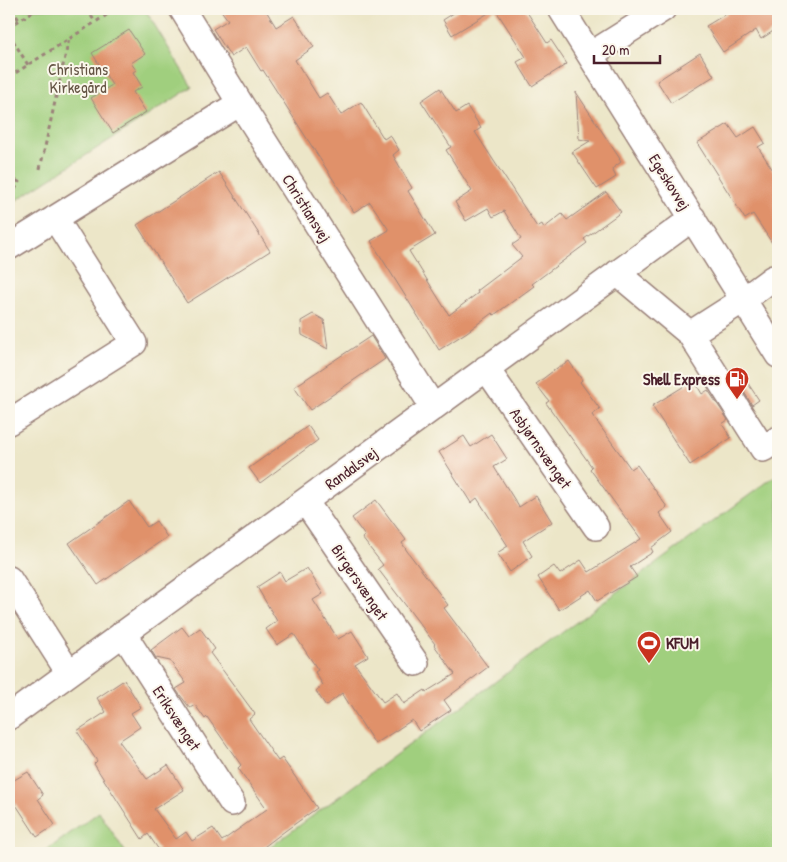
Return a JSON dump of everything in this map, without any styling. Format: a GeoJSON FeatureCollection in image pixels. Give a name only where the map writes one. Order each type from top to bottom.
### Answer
{"type":"FeatureCollection","features":[{"type":"Feature","properties":{"kind":"street","name":"Christiansvej"},"geometry":{"type":"LineString","coordinates":[[182,9],[240,104],[434,407]]}},
{"type":"Feature","properties":{"kind":"street","name":"Egeskovvej"},"geometry":{"type":"LineString","coordinates":[[561,9],[778,355]]}},
{"type":"Feature","properties":{"kind":"street"},"geometry":{"type":"LineString","coordinates":[[590,55],[663,9]]}},
{"type":"Feature","properties":{"kind":"street"},"geometry":{"type":"LineString","coordinates":[[9,247],[240,104]]}},
{"type":"Feature","properties":{"kind":"street"},"geometry":{"type":"LineString","coordinates":[[9,422],[134,343],[55,218]]}},
{"type":"Feature","properties":{"kind":"street","name":"Randalsvej"},"geometry":{"type":"LineString","coordinates":[[9,717],[693,218]]}},
{"type":"Feature","properties":{"kind":"street"},"geometry":{"type":"LineString","coordinates":[[617,273],[690,334],[763,449],[778,439]]}},
{"type":"Feature","properties":{"kind":"street"},"geometry":{"type":"LineString","coordinates":[[690,334],[774,278],[778,280]]}},
{"type":"Feature","properties":{"kind":"street","name":"Asbjørnsvænget"},"geometry":{"type":"LineString","coordinates":[[486,368],[596,527]]}},
{"type":"Feature","properties":{"kind":"street","name":"Birgersvænget"},"geometry":{"type":"LineString","coordinates":[[304,501],[416,663]]}},
{"type":"Feature","properties":{"kind":"street"},"geometry":{"type":"LineString","coordinates":[[9,579],[69,673]]}},
{"type":"Feature","properties":{"kind":"street","name":"Eriksvænget"},"geometry":{"type":"LineString","coordinates":[[123,633],[232,803]]}},
{"type":"Feature","properties":{"kind":"path"},"geometry":{"type":"LineString","coordinates":[[12,9],[19,20]]}},
{"type":"Feature","properties":{"kind":"path"},"geometry":{"type":"LineString","coordinates":[[9,27],[37,9]]}},
{"type":"Feature","properties":{"kind":"path"},"geometry":{"type":"LineString","coordinates":[[87,9],[95,22]]}},
{"type":"Feature","properties":{"kind":"path"},"geometry":{"type":"LineString","coordinates":[[9,77],[116,9]]}},
{"type":"Feature","properties":{"kind":"path"},"geometry":{"type":"LineString","coordinates":[[9,34],[28,65]]}},
{"type":"Feature","properties":{"kind":"path"},"geometry":{"type":"LineString","coordinates":[[40,169],[69,39]]}},
{"type":"Feature","properties":{"kind":"path"},"geometry":{"type":"LineString","coordinates":[[9,177],[19,182],[13,193],[9,190]]}},
{"type":"Feature","properties":{"kind":"green space","name":"Christians Kirkegård"},"geometry":{"type":"Polygon","coordinates":[[[9,9],[145,9],[192,87],[9,205],[9,9]]]}},
{"type":"Feature","properties":{"kind":"green space","name":"KFUM"},"geometry":{"type":"Polygon","coordinates":[[[778,474],[778,853],[262,853],[778,474]]]}},
{"type":"Feature","properties":{"kind":"green space"},"geometry":{"type":"Polygon","coordinates":[[[99,812],[126,853],[43,853],[99,812]]]}},
{"type":"Feature","properties":{"kind":"building"},"geometry":{"type":"Polygon","coordinates":[[[220,9],[265,9],[276,27],[294,16],[314,47],[295,60],[319,98],[327,93],[341,115],[361,102],[384,139],[390,135],[399,150],[393,155],[412,188],[408,191],[435,235],[409,251],[449,315],[522,257],[512,245],[521,239],[504,211],[493,217],[488,208],[466,221],[455,202],[472,191],[446,150],[451,147],[421,101],[440,88],[456,113],[467,106],[481,128],[475,132],[537,227],[542,224],[544,228],[562,214],[567,220],[606,192],[621,212],[584,239],[587,243],[532,284],[534,286],[494,315],[492,313],[439,350],[371,241],[389,230],[370,202],[354,212],[263,70],[261,71],[246,47],[231,57],[213,29],[228,20],[220,9]]]}},
{"type":"Feature","properties":{"kind":"building"},"geometry":{"type":"Polygon","coordinates":[[[460,9],[495,9],[452,35],[443,20],[460,9]]]}},
{"type":"Feature","properties":{"kind":"building"},"geometry":{"type":"Polygon","coordinates":[[[495,9],[525,9],[547,43],[551,40],[567,64],[532,86],[517,62],[526,57],[495,9]]]}},
{"type":"Feature","properties":{"kind":"building"},"geometry":{"type":"Polygon","coordinates":[[[734,9],[778,9],[778,28],[761,39],[756,30],[723,52],[706,26],[734,9]]]}},
{"type":"Feature","properties":{"kind":"building"},"geometry":{"type":"Polygon","coordinates":[[[129,30],[145,54],[131,63],[136,70],[133,72],[142,87],[133,92],[146,112],[113,133],[91,98],[112,85],[92,53],[129,30]]]}},
{"type":"Feature","properties":{"kind":"building"},"geometry":{"type":"Polygon","coordinates":[[[700,53],[714,76],[671,103],[657,81],[700,53]]]}},
{"type":"Feature","properties":{"kind":"building"},"geometry":{"type":"Polygon","coordinates":[[[576,92],[621,162],[612,169],[616,177],[597,189],[572,152],[590,141],[579,139],[576,92]]]}},
{"type":"Feature","properties":{"kind":"building"},"geometry":{"type":"Polygon","coordinates":[[[728,124],[738,138],[755,127],[765,143],[758,147],[778,178],[778,252],[753,214],[745,219],[697,143],[728,124]]]}},
{"type":"Feature","properties":{"kind":"building"},"geometry":{"type":"Polygon","coordinates":[[[219,172],[270,251],[187,303],[137,225],[219,172]]]}},
{"type":"Feature","properties":{"kind":"building"},"geometry":{"type":"Polygon","coordinates":[[[313,314],[324,320],[328,349],[302,335],[301,321],[313,314]]]}},
{"type":"Feature","properties":{"kind":"building"},"geometry":{"type":"Polygon","coordinates":[[[371,336],[385,359],[310,410],[294,387],[371,336]]]}},
{"type":"Feature","properties":{"kind":"building"},"geometry":{"type":"Polygon","coordinates":[[[569,361],[582,380],[580,382],[600,409],[592,415],[631,469],[637,465],[667,507],[659,513],[672,532],[651,548],[653,552],[630,567],[637,577],[597,601],[590,590],[559,610],[538,577],[554,566],[560,574],[581,560],[589,572],[641,539],[590,469],[592,467],[546,403],[549,401],[536,384],[569,361]]]}},
{"type":"Feature","properties":{"kind":"building"},"geometry":{"type":"Polygon","coordinates":[[[739,370],[759,400],[752,405],[733,374],[739,370]]]}},
{"type":"Feature","properties":{"kind":"building"},"geometry":{"type":"Polygon","coordinates":[[[694,380],[702,394],[708,390],[728,420],[722,424],[731,438],[690,465],[652,406],[694,380]]]}},
{"type":"Feature","properties":{"kind":"building"},"geometry":{"type":"Polygon","coordinates":[[[308,426],[318,440],[260,483],[249,468],[308,426]]]}},
{"type":"Feature","properties":{"kind":"building"},"geometry":{"type":"Polygon","coordinates":[[[491,434],[507,459],[494,467],[519,507],[536,496],[552,522],[523,541],[532,556],[510,572],[497,553],[508,546],[477,498],[471,503],[439,452],[464,436],[471,447],[491,434]]]}},
{"type":"Feature","properties":{"kind":"building"},"geometry":{"type":"Polygon","coordinates":[[[376,500],[406,540],[402,543],[407,551],[448,605],[444,608],[488,667],[444,700],[451,710],[419,731],[412,720],[375,744],[342,693],[326,706],[316,691],[323,685],[315,672],[318,670],[294,634],[277,645],[266,629],[277,621],[257,587],[280,572],[285,581],[307,568],[323,594],[313,600],[338,639],[352,631],[368,656],[355,664],[383,702],[397,693],[404,704],[455,674],[435,644],[378,569],[383,565],[362,538],[365,536],[352,518],[376,500]]]}},
{"type":"Feature","properties":{"kind":"building"},"geometry":{"type":"Polygon","coordinates":[[[129,501],[147,527],[156,521],[167,537],[98,585],[69,543],[129,501]]]}},
{"type":"Feature","properties":{"kind":"building"},"geometry":{"type":"Polygon","coordinates":[[[182,627],[189,636],[200,628],[215,649],[210,653],[255,714],[249,719],[278,761],[282,758],[317,808],[256,853],[154,853],[159,850],[148,834],[142,839],[94,764],[97,761],[77,731],[106,712],[97,698],[124,680],[141,707],[131,713],[140,727],[119,741],[147,779],[168,765],[184,790],[154,809],[176,839],[186,832],[192,841],[213,828],[222,841],[267,809],[238,768],[241,765],[207,717],[205,719],[195,705],[190,708],[177,691],[176,689],[186,683],[170,661],[156,658],[151,650],[182,627]]]}},
{"type":"Feature","properties":{"kind":"building"},"geometry":{"type":"Polygon","coordinates":[[[28,772],[43,795],[38,799],[55,825],[37,837],[9,794],[9,783],[28,772]]]}},
{"type":"Feature","properties":{"kind":"place","name":"Shell Express"},"geometry":{"type":"Point","coordinates":[737,400]}},
{"type":"Feature","properties":{"kind":"place","name":"KFUM"},"geometry":{"type":"Point","coordinates":[649,664]}}]}
